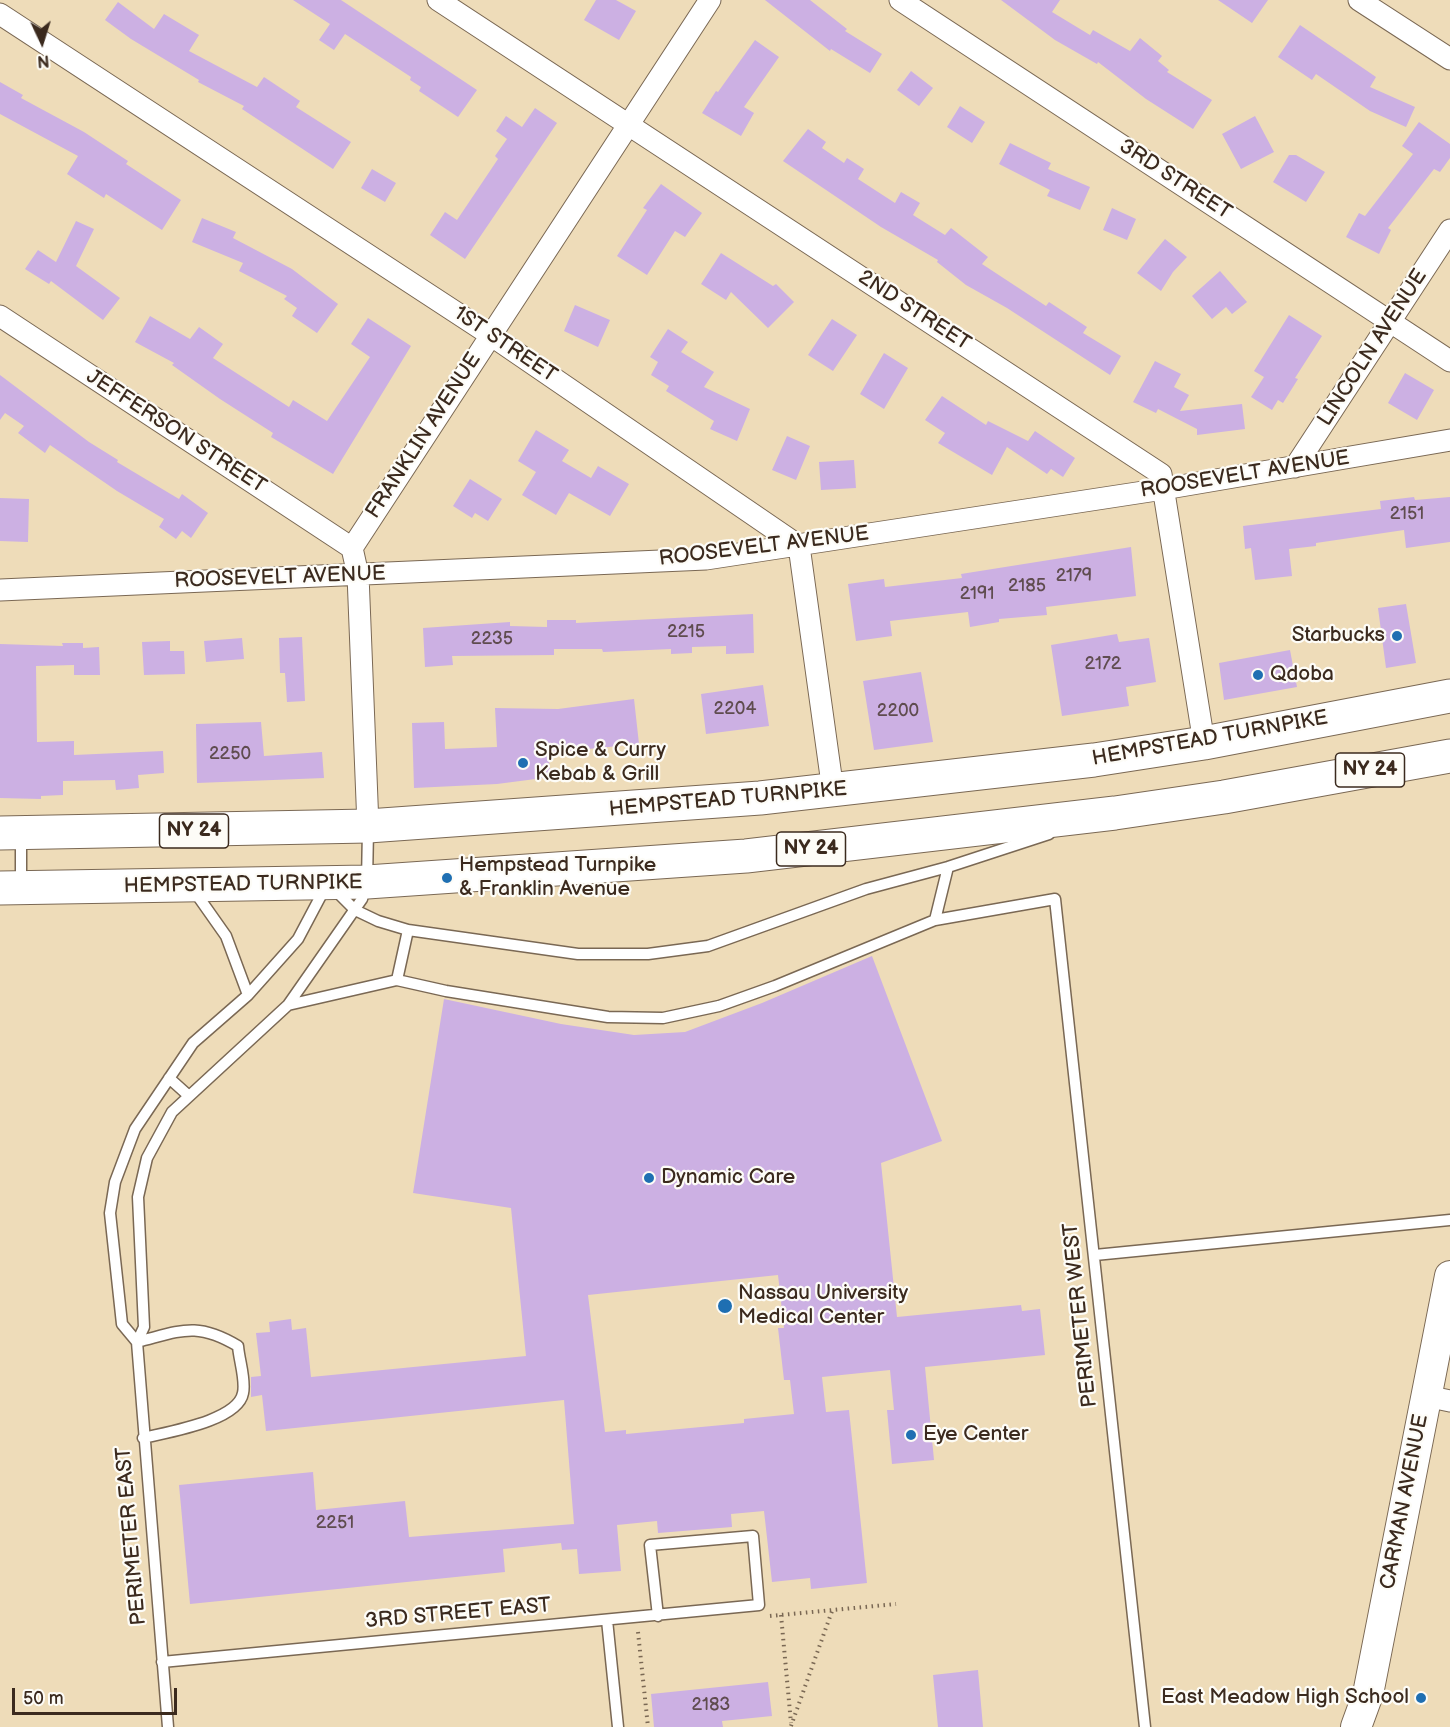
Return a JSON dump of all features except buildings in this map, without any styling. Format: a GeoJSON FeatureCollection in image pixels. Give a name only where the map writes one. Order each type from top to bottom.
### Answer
{"type":"FeatureCollection","features":[{"type":"Feature","properties":{"kind":"main road","name":"HEMPSTEAD TURNPIKE"},"geometry":{"type":"LineString","coordinates":[[10,833],[368,826],[671,806],[833,791],[1094,760],[1204,743],[1450,696]]}},
{"type":"Feature","properties":{"kind":"main road","name":"HEMPSTEAD TURNPIKE"},"geometry":{"type":"LineString","coordinates":[[11,888],[191,887],[328,883],[361,896],[746,856],[1115,813],[1224,797],[1450,756]]}},
{"type":"Feature","properties":{"kind":"main road","name":"CARMAN AVENUE"},"geometry":{"type":"LineString","coordinates":[[1356,1727],[1368,1694],[1438,1398],[1450,1276]]}},
{"type":"Feature","properties":{"kind":"street","name":"2ND STREET"},"geometry":{"type":"LineString","coordinates":[[438,0],[1161,474],[1204,743]]}},
{"type":"Feature","properties":{"kind":"street","name":"FRANKLIN AVENUE"},"geometry":{"type":"LineString","coordinates":[[352,548],[489,334],[710,0]]}},
{"type":"Feature","properties":{"kind":"street","name":"3RD STREET"},"geometry":{"type":"LineString","coordinates":[[900,0],[1450,361]]}},
{"type":"Feature","properties":{"kind":"street"},"geometry":{"type":"LineString","coordinates":[[1359,0],[1450,59]]}},
{"type":"Feature","properties":{"kind":"street","name":"1ST STREET"},"geometry":{"type":"LineString","coordinates":[[0,14],[489,334],[799,546]]}},
{"type":"Feature","properties":{"kind":"street","name":"LINCOLN AVENUE"},"geometry":{"type":"LineString","coordinates":[[1296,467],[1450,230]]}},
{"type":"Feature","properties":{"kind":"street","name":"JEFFERSON STREET"},"geometry":{"type":"LineString","coordinates":[[0,316],[352,548]]}},
{"type":"Feature","properties":{"kind":"street","name":"ROOSEVELT AVENUE"},"geometry":{"type":"LineString","coordinates":[[0,590],[706,559],[1164,489],[1450,440]]}},
{"type":"Feature","properties":{"kind":"street"},"geometry":{"type":"LineString","coordinates":[[799,546],[833,791]]}},
{"type":"Feature","properties":{"kind":"street"},"geometry":{"type":"LineString","coordinates":[[352,548],[358,575],[368,826]]}},
{"type":"Feature","properties":{"kind":"lane"},"geometry":{"type":"LineString","coordinates":[[368,826],[361,896],[408,930],[578,954],[648,954],[708,946],[866,889],[948,867],[1115,813]]}},
{"type":"Feature","properties":{"kind":"lane"},"geometry":{"type":"LineString","coordinates":[[10,833],[11,888]]}},
{"type":"Feature","properties":{"kind":"lane"},"geometry":{"type":"LineString","coordinates":[[288,1005],[397,980],[446,991],[608,1017],[663,1018],[730,1002],[935,920],[948,867]]}},
{"type":"Feature","properties":{"kind":"lane","name":"PERIMETER EAST"},"geometry":{"type":"LineString","coordinates":[[137,1342],[122,1323],[110,1213],[115,1182],[135,1129],[193,1042],[248,995],[298,939],[328,883]]}},
{"type":"Feature","properties":{"kind":"lane"},"geometry":{"type":"LineString","coordinates":[[191,887],[226,936],[248,995]]}},
{"type":"Feature","properties":{"kind":"lane","name":"PERIMETER EAST"},"geometry":{"type":"LineString","coordinates":[[168,1727],[137,1342],[144,1328],[138,1197],[147,1158],[172,1112],[288,1005],[361,896]]}},
{"type":"Feature","properties":{"kind":"lane","name":"PERIMETER WEST"},"geometry":{"type":"LineString","coordinates":[[935,920],[1055,899],[1145,1727]]}},
{"type":"Feature","properties":{"kind":"lane"},"geometry":{"type":"LineString","coordinates":[[397,980],[408,930]]}},
{"type":"Feature","properties":{"kind":"lane"},"geometry":{"type":"LineString","coordinates":[[169,1078],[189,1096]]}},
{"type":"Feature","properties":{"kind":"lane"},"geometry":{"type":"LineString","coordinates":[[1095,1255],[1450,1220]]}},
{"type":"Feature","properties":{"kind":"lane"},"geometry":{"type":"LineString","coordinates":[[137,1342],[193,1328],[217,1334],[238,1346],[243,1394],[234,1409],[201,1423],[143,1438]]}},
{"type":"Feature","properties":{"kind":"lane","name":"3RD STREET EAST"},"geometry":{"type":"LineString","coordinates":[[162,1662],[658,1616],[759,1605],[753,1536],[650,1545],[658,1616]]}},
{"type":"Feature","properties":{"kind":"lane"},"geometry":{"type":"LineString","coordinates":[[607,1620],[618,1727]]}},
{"type":"Feature","properties":{"kind":"path"},"geometry":{"type":"LineString","coordinates":[[791,1726],[832,1610]]}},
{"type":"Feature","properties":{"kind":"path"},"geometry":{"type":"LineString","coordinates":[[781,1615],[791,1726]]}},
{"type":"Feature","properties":{"kind":"path"},"geometry":{"type":"LineString","coordinates":[[638,1629],[648,1727]]}},
{"type":"Feature","properties":{"kind":"place","name":"Starbucks"},"geometry":{"type":"Point","coordinates":[1397,636]}},
{"type":"Feature","properties":{"kind":"place","name":"Qdoba"},"geometry":{"type":"Point","coordinates":[1258,675]}},
{"type":"Feature","properties":{"kind":"place","name":"Spice & Curry Kebab & Grill"},"geometry":{"type":"Point","coordinates":[523,763]}},
{"type":"Feature","properties":{"kind":"place","name":"Hempstead Turnpike & Franklin Avenue"},"geometry":{"type":"Point","coordinates":[447,878]}},
{"type":"Feature","properties":{"kind":"place","name":"Dynamic Care"},"geometry":{"type":"Point","coordinates":[649,1178]}},
{"type":"Feature","properties":{"kind":"place","name":"Nassau University Medical Center"},"geometry":{"type":"Point","coordinates":[725,1306]}},
{"type":"Feature","properties":{"kind":"place","name":"Eye Center"},"geometry":{"type":"Point","coordinates":[911,1435]}},
{"type":"Feature","properties":{"kind":"place","name":"East Meadow High School"},"geometry":{"type":"Point","coordinates":[1421,1698]}}]}
